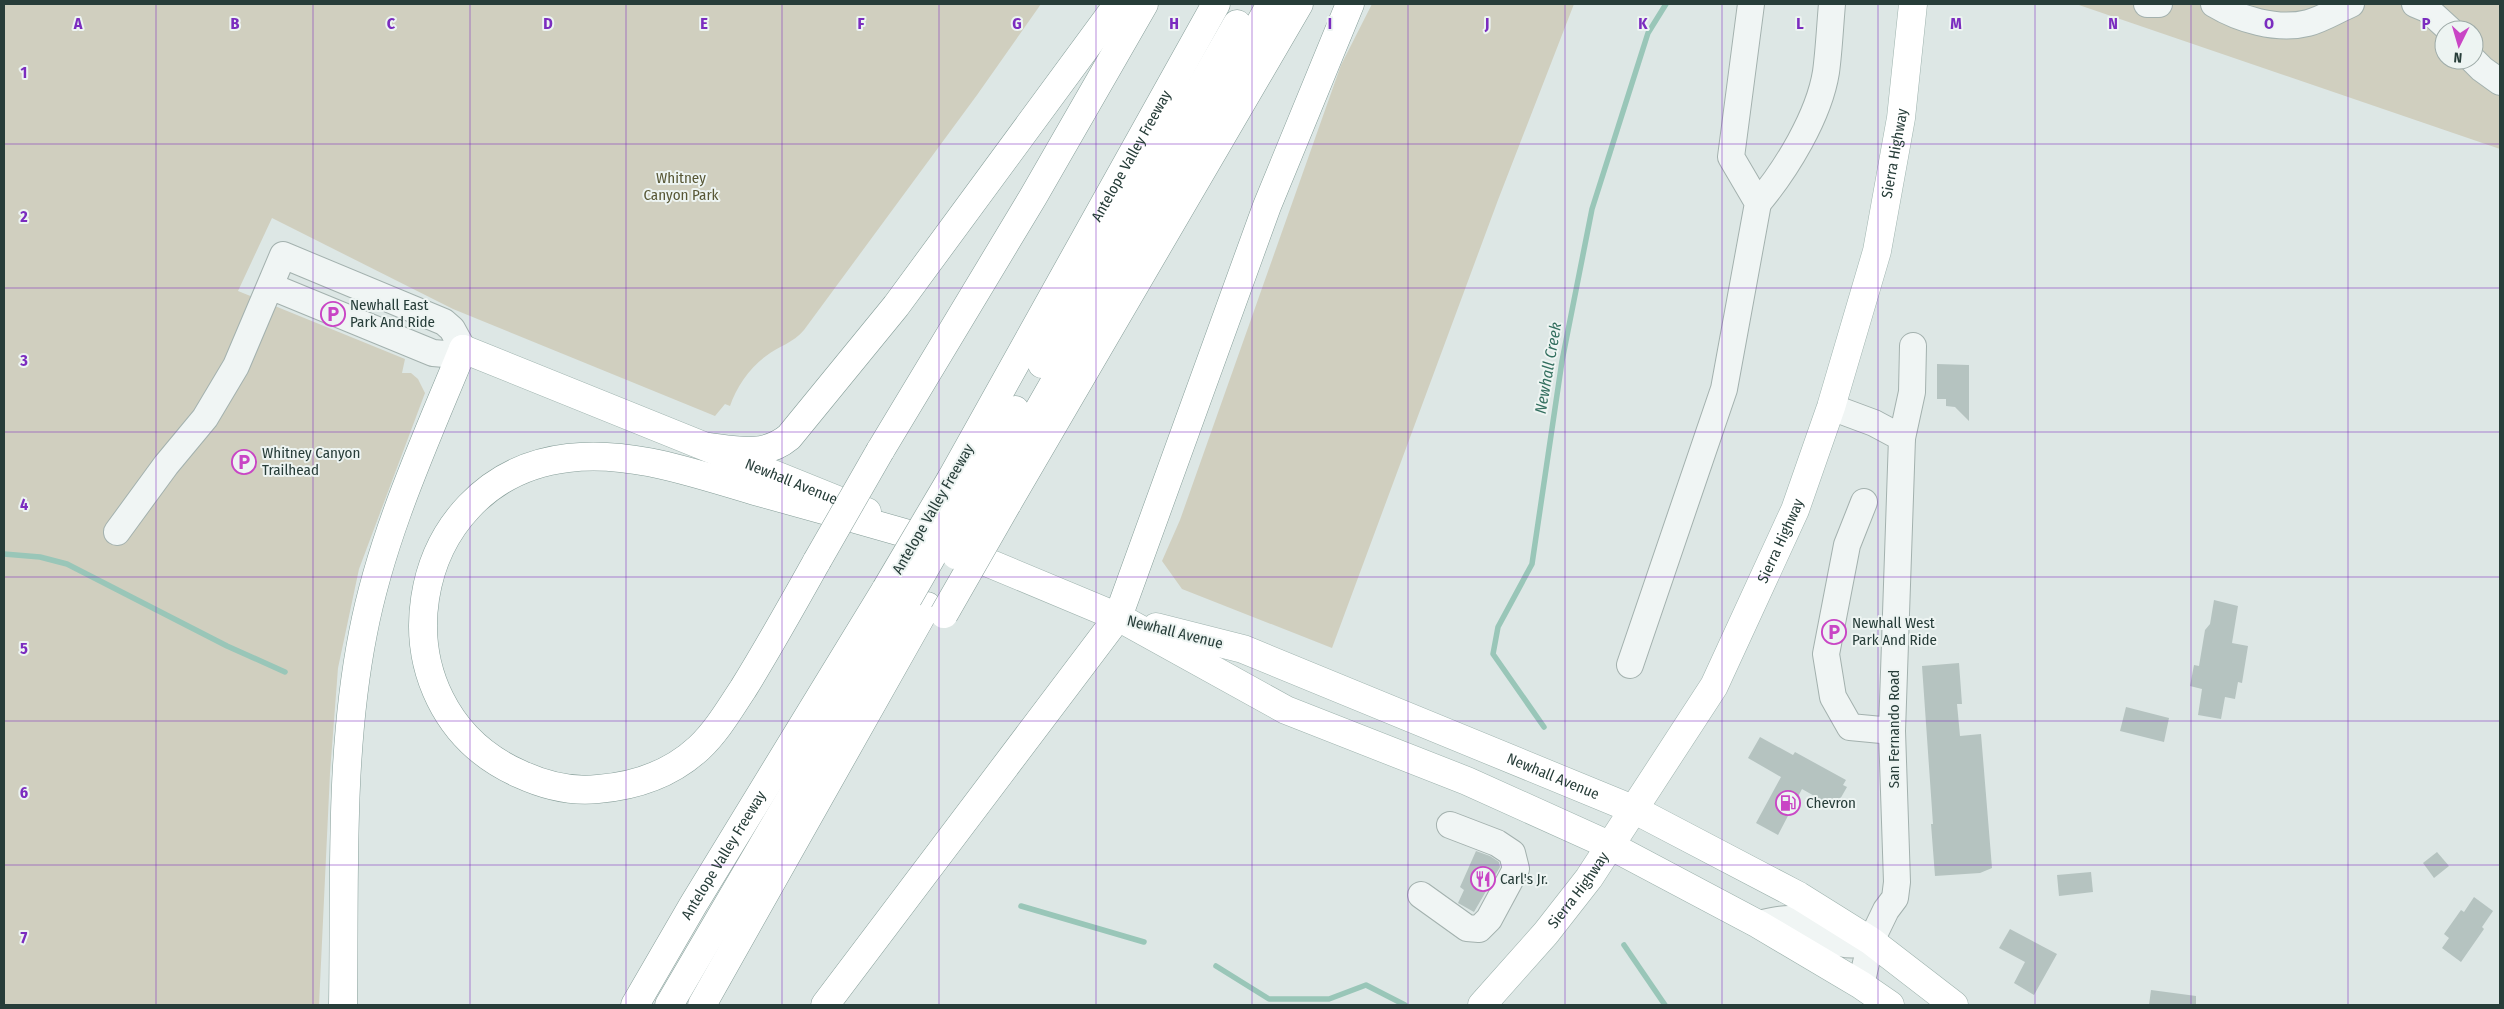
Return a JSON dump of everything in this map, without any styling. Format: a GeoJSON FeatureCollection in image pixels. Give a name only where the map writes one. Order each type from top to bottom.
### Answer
{"type":"FeatureCollection","features":[{"type":"Feature","properties":{"kind":"main road"},"geometry":{"type":"LineString","coordinates":[[710,447],[749,452],[766,451],[779,445],[789,437],[896,306],[1118,4]]}},
{"type":"Feature","properties":{"kind":"main road"},"geometry":{"type":"LineString","coordinates":[[940,543],[663,466],[596,456],[567,458],[537,464],[502,481],[485,492],[464,512],[446,536],[433,563],[425,591],[421,621],[424,649],[432,678],[443,705],[460,730],[481,752],[506,768],[535,781],[562,788],[591,790],[620,787],[648,779],[683,761],[698,749],[719,726],[752,675],[817,561],[880,450],[1033,197],[1144,4]]}},
{"type":"Feature","properties":{"kind":"main road","name":"Antelope Valley Freeway"},"geometry":{"type":"LineString","coordinates":[[724,1005],[916,602],[980,492],[1216,4]]}},
{"type":"Feature","properties":{"kind":"main road"},"geometry":{"type":"LineString","coordinates":[[980,492],[1249,4]]}},
{"type":"Feature","properties":{"kind":"main road"},"geometry":{"type":"LineString","coordinates":[[980,492],[1271,4]]}},
{"type":"Feature","properties":{"kind":"main road","name":"Antelope Valley Freeway"},"geometry":{"type":"LineString","coordinates":[[635,1005],[916,602],[980,492],[1299,4]]}},
{"type":"Feature","properties":{"kind":"main road"},"geometry":{"type":"LineString","coordinates":[[825,1005],[1118,617],[1266,206],[1350,4]]}},
{"type":"Feature","properties":{"kind":"main road","name":"Sierra Highway"},"geometry":{"type":"LineString","coordinates":[[1482,1005],[1546,933],[1611,846],[1714,686],[1794,510],[1831,407],[1876,252],[1902,118],[1913,4]]}},
{"type":"Feature","properties":{"kind":"main road"},"geometry":{"type":"LineString","coordinates":[[343,1005],[347,771],[351,714],[363,632],[397,512],[463,349]]}},
{"type":"Feature","properties":{"kind":"main road","name":"Newhall Avenue"},"geometry":{"type":"LineString","coordinates":[[463,349],[710,447],[1118,617],[1286,710],[1467,781],[1611,846],[1758,924],[1861,985],[1890,1005]]}},
{"type":"Feature","properties":{"kind":"main road"},"geometry":{"type":"LineString","coordinates":[[669,1005],[916,602]]}},
{"type":"Feature","properties":{"kind":"main road"},"geometry":{"type":"LineString","coordinates":[[702,1005],[916,602]]}},
{"type":"Feature","properties":{"kind":"main road","name":"Newhall Avenue"},"geometry":{"type":"LineString","coordinates":[[1118,617],[1242,649],[1635,810],[1762,876],[1871,941],[1954,1005]]}},
{"type":"Feature","properties":{"kind":"street"},"geometry":{"type":"LineString","coordinates":[[1752,4],[1731,157],[1758,203]]}},
{"type":"Feature","properties":{"kind":"street"},"geometry":{"type":"LineString","coordinates":[[1630,665],[1724,388],[1758,203],[1774,184],[1811,119],[1826,74],[1832,4]]}},
{"type":"Feature","properties":{"kind":"street"},"geometry":{"type":"LineString","coordinates":[[2146,4],[2159,4]]}},
{"type":"Feature","properties":{"kind":"street"},"geometry":{"type":"LineString","coordinates":[[2214,4],[2229,13],[2258,22],[2287,24],[2307,23],[2351,4]]}},
{"type":"Feature","properties":{"kind":"street"},"geometry":{"type":"LineString","coordinates":[[2414,4],[2427,9],[2439,20]]}},
{"type":"Feature","properties":{"kind":"street"},"geometry":{"type":"LineString","coordinates":[[2483,70],[2500,82]]}},
{"type":"Feature","properties":{"kind":"street"},"geometry":{"type":"LineString","coordinates":[[117,532],[211,408],[236,366],[270,286],[433,353],[441,354],[463,349]]}},
{"type":"Feature","properties":{"kind":"street","name":"San Fernando Road"},"geometry":{"type":"LineString","coordinates":[[1861,985],[1871,941],[1895,898],[1897,882],[1892,731],[1902,438],[1912,392],[1913,346]]}},
{"type":"Feature","properties":{"kind":"street"},"geometry":{"type":"LineString","coordinates":[[1831,407],[1874,424],[1902,438]]}},
{"type":"Feature","properties":{"kind":"street"},"geometry":{"type":"LineString","coordinates":[[1864,502],[1847,545],[1826,654],[1833,698],[1850,727],[1892,731]]}},
{"type":"Feature","properties":{"kind":"street"},"geometry":{"type":"LineString","coordinates":[[1421,895],[1466,928],[1479,929],[1489,919],[1516,869],[1512,853],[1497,843],[1450,825]]}},
{"type":"Feature","properties":{"kind":"street"},"geometry":{"type":"LineString","coordinates":[[1758,924],[1794,919],[1842,945],[1858,946],[1871,941]]}},
{"type":"Feature","properties":{"kind":"green space","name":"Whitney Canyon Park"},"geometry":{"type":"Polygon","coordinates":[[[4,4],[1041,4],[977,95],[804,330],[754,366],[740,385],[730,406],[725,404],[715,416],[453,309],[272,218],[238,291],[405,359],[402,373],[411,373],[418,379],[425,393],[359,569],[338,668],[330,773],[319,1005],[4,1005],[4,4]]]}},
{"type":"Feature","properties":{"kind":"green space"},"geometry":{"type":"Polygon","coordinates":[[[1372,4],[1574,4],[1498,200],[1332,648],[1182,589],[1162,561],[1180,520],[1341,65],[1372,4]]]}},
{"type":"Feature","properties":{"kind":"green space"},"geometry":{"type":"Polygon","coordinates":[[[2076,4],[2500,4],[2500,149],[2076,4]]]}},
{"type":"Feature","properties":{"kind":"building"},"geometry":{"type":"Polygon","coordinates":[[[1937,364],[1969,365],[1969,421],[1955,407],[1946,406],[1946,399],[1937,399],[1937,364]]]}},
{"type":"Feature","properties":{"kind":"building"},"geometry":{"type":"Polygon","coordinates":[[[2214,600],[2238,606],[2232,643],[2248,646],[2242,683],[2238,682],[2235,699],[2225,697],[2221,719],[2198,715],[2202,689],[2190,686],[2194,665],[2199,666],[2205,630],[2210,624],[2214,600]]]}},
{"type":"Feature","properties":{"kind":"building"},"geometry":{"type":"Polygon","coordinates":[[[1959,663],[1962,704],[1957,704],[1960,736],[1981,734],[1992,868],[1980,873],[1935,876],[1922,666],[1959,663]]]}},
{"type":"Feature","properties":{"kind":"building"},"geometry":{"type":"Polygon","coordinates":[[[2126,707],[2169,718],[2164,742],[2120,731],[2126,707]]]}},
{"type":"Feature","properties":{"kind":"building"},"geometry":{"type":"Polygon","coordinates":[[[1760,737],[1793,755],[1795,752],[1846,780],[1843,785],[1847,787],[1839,801],[1836,799],[1832,806],[1802,789],[1778,835],[1756,823],[1781,777],[1748,758],[1760,737]]]}},
{"type":"Feature","properties":{"kind":"building"},"geometry":{"type":"Polygon","coordinates":[[[1476,851],[1490,856],[1499,862],[1500,867],[1474,912],[1458,903],[1464,890],[1460,887],[1476,851]]]}},
{"type":"Feature","properties":{"kind":"building"},"geometry":{"type":"Polygon","coordinates":[[[2437,852],[2449,866],[2434,878],[2423,863],[2437,852]]]}},
{"type":"Feature","properties":{"kind":"building"},"geometry":{"type":"Polygon","coordinates":[[[2091,872],[2093,892],[2059,896],[2057,875],[2091,872]]]}},
{"type":"Feature","properties":{"kind":"building"},"geometry":{"type":"Polygon","coordinates":[[[2474,897],[2493,911],[2482,927],[2484,929],[2461,962],[2442,948],[2449,938],[2444,934],[2461,910],[2464,912],[2474,897]]]}},
{"type":"Feature","properties":{"kind":"building"},"geometry":{"type":"Polygon","coordinates":[[[2010,929],[2057,954],[2034,995],[2014,983],[2025,962],[1999,948],[2010,929]]]}},
{"type":"Feature","properties":{"kind":"building"},"geometry":{"type":"Polygon","coordinates":[[[2151,990],[2196,996],[2196,1005],[2149,1005],[2151,990]]]}},
{"type":"Feature","properties":{"kind":"waterway","name":"Newhall Creek"},"geometry":{"type":"LineString","coordinates":[[1544,727],[1493,654],[1498,627],[1532,564],[1562,361],[1592,209],[1648,33],[1666,4]]}},
{"type":"Feature","properties":{"kind":"waterway"},"geometry":{"type":"LineString","coordinates":[[4,554],[40,557],[67,564],[227,646],[285,672]]}},
{"type":"Feature","properties":{"kind":"waterway"},"geometry":{"type":"LineString","coordinates":[[1021,906],[1144,942]]}},
{"type":"Feature","properties":{"kind":"waterway","name":"Newhall Creek"},"geometry":{"type":"LineString","coordinates":[[1624,945],[1665,1005]]}},
{"type":"Feature","properties":{"kind":"waterway"},"geometry":{"type":"LineString","coordinates":[[1216,966],[1269,999],[1329,999],[1366,985],[1405,1005]]}},
{"type":"Feature","properties":{"kind":"place","name":"Newhall East Park And Ride"},"geometry":{"type":"Point","coordinates":[333,314]}},
{"type":"Feature","properties":{"kind":"place","name":"Whitney Canyon Trailhead"},"geometry":{"type":"Point","coordinates":[244,462]}},
{"type":"Feature","properties":{"kind":"place","name":"Newhall West Park And Ride"},"geometry":{"type":"Point","coordinates":[1834,632]}},
{"type":"Feature","properties":{"kind":"place","name":"Chevron"},"geometry":{"type":"Point","coordinates":[1788,803]}},
{"type":"Feature","properties":{"kind":"place","name":"Carl's Jr."},"geometry":{"type":"Point","coordinates":[1483,879]}}]}
